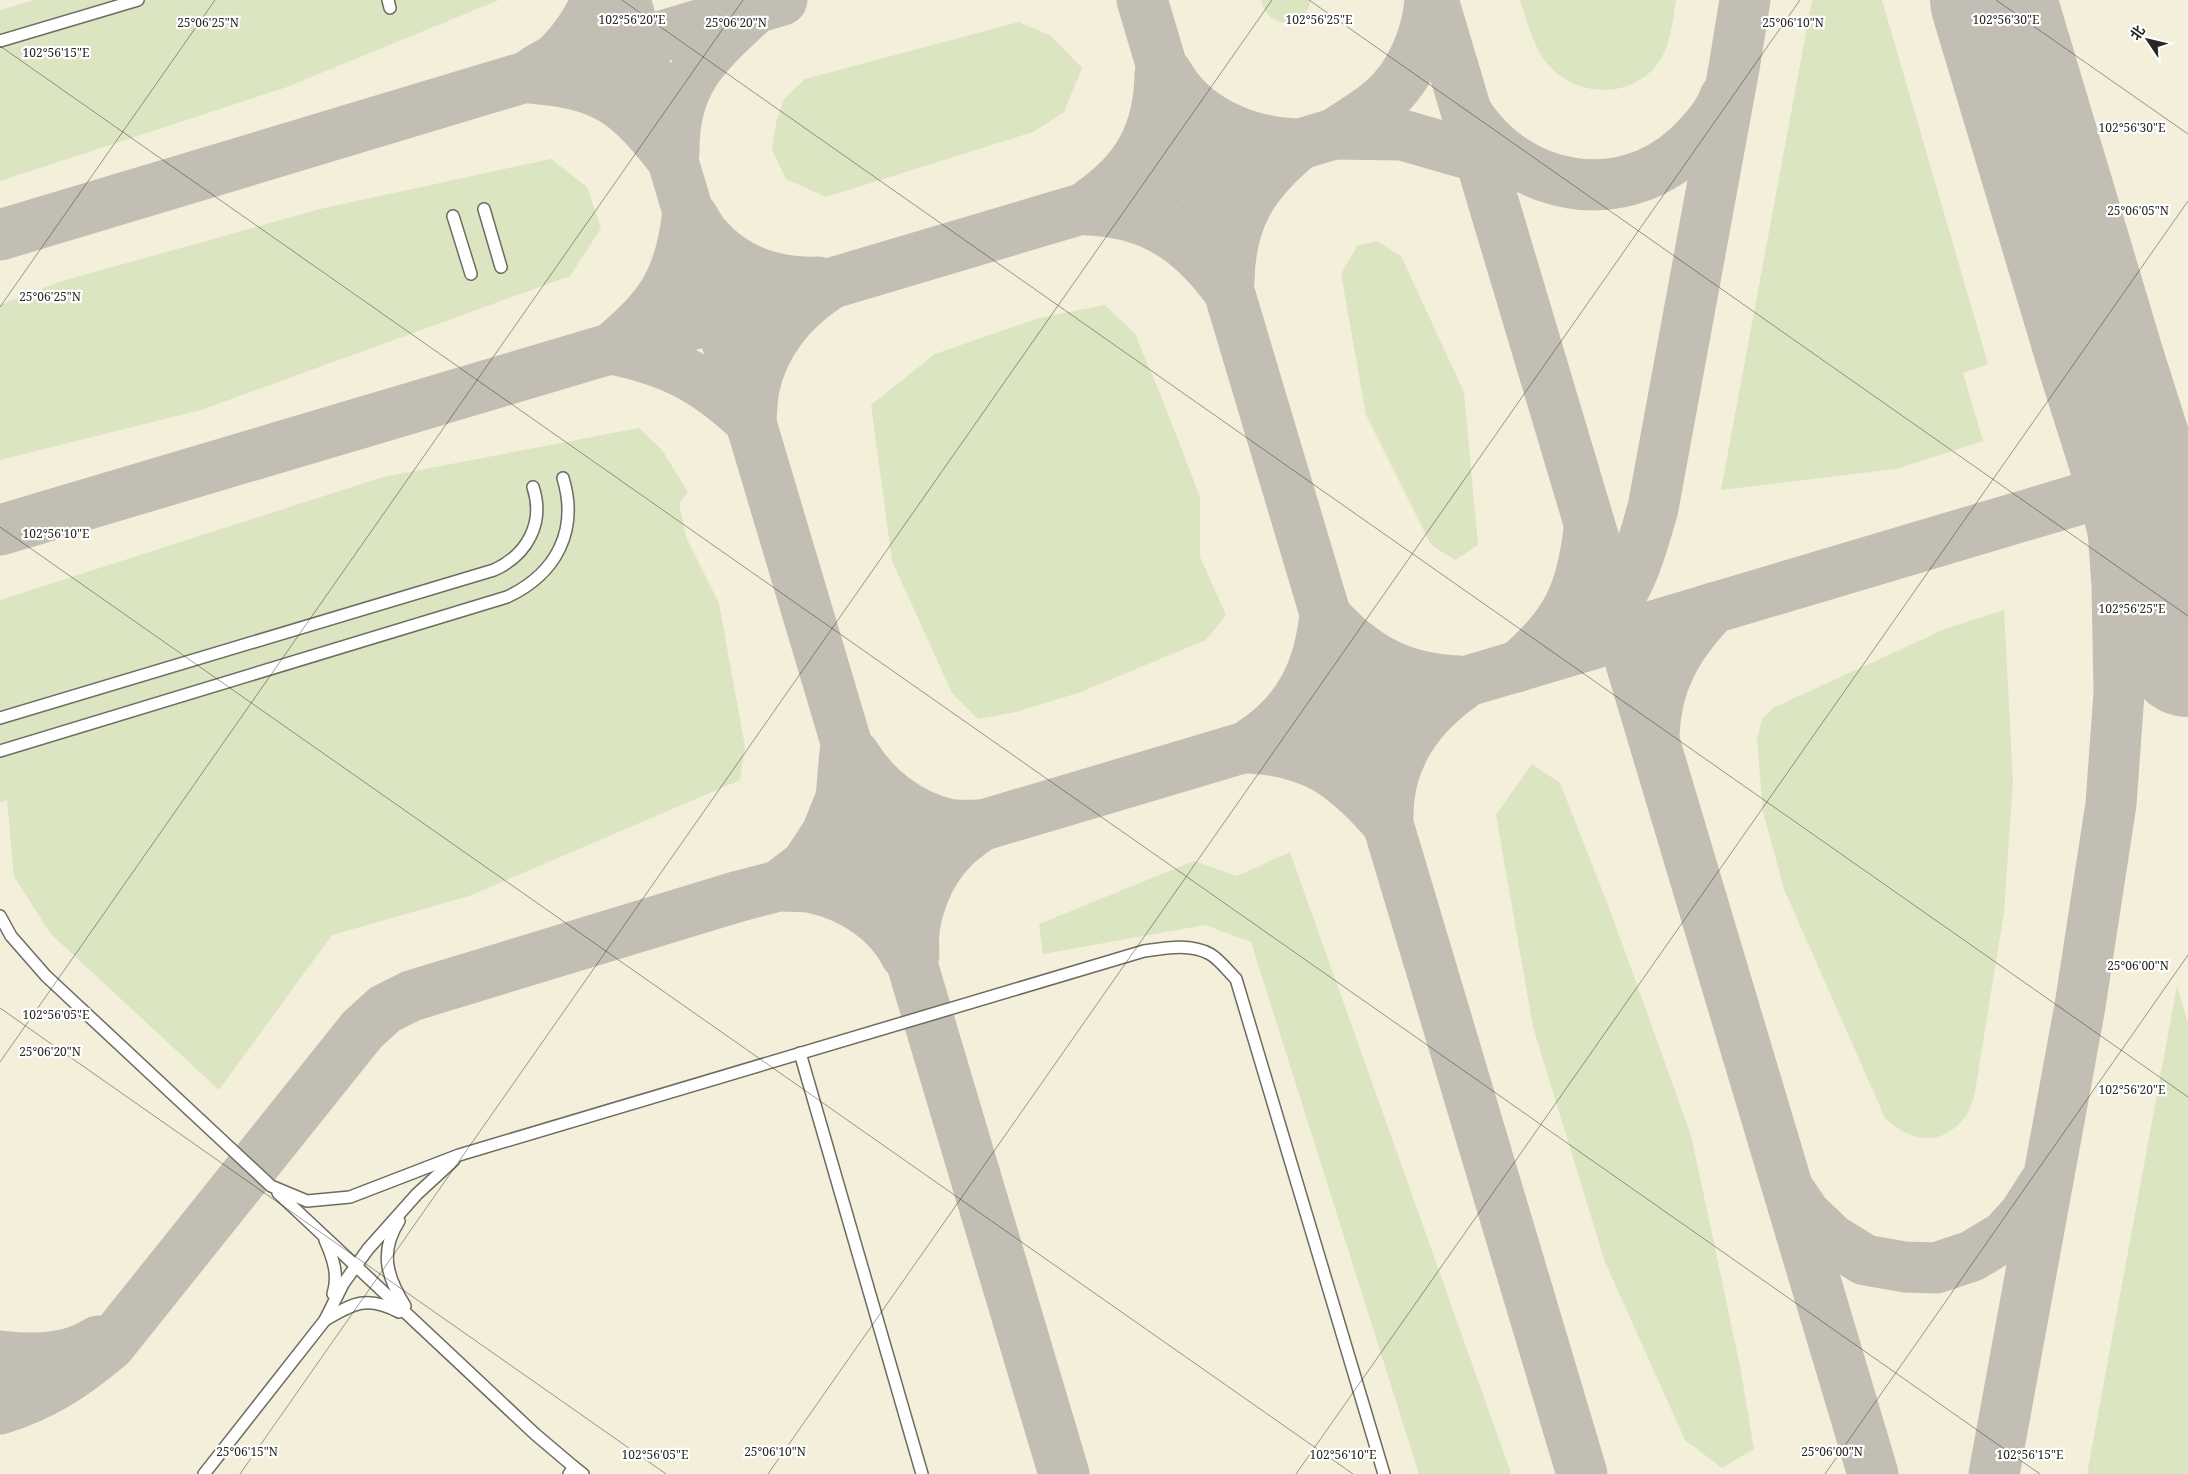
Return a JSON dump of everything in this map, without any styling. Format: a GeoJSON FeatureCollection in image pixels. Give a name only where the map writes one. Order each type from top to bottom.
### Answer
{"type":"FeatureCollection","features":[{"type":"Feature","properties":{"kind":"lane"},"geometry":{"type":"LineString","coordinates":[[0,41],[138,0]]}},
{"type":"Feature","properties":{"kind":"lane"},"geometry":{"type":"LineString","coordinates":[[484,209],[501,267]]}},
{"type":"Feature","properties":{"kind":"lane"},"geometry":{"type":"LineString","coordinates":[[452,216],[470,274]]}},
{"type":"Feature","properties":{"kind":"lane"},"geometry":{"type":"LineString","coordinates":[[0,751],[507,597],[523,590],[549,566],[565,536],[568,502],[563,478]]}},
{"type":"Feature","properties":{"kind":"lane"},"geometry":{"type":"LineString","coordinates":[[0,718],[494,570],[515,558],[530,538],[537,514],[533,487]]}},
{"type":"Feature","properties":{"kind":"lane"},"geometry":{"type":"LineString","coordinates":[[0,916],[11,936],[46,976],[576,1472]]}},
{"type":"Feature","properties":{"kind":"lane"},"geometry":{"type":"LineString","coordinates":[[271,1186],[307,1201],[350,1197],[459,1155],[1144,951],[1171,947],[1192,948],[1210,954],[1236,979],[1384,1474]]}},
{"type":"Feature","properties":{"kind":"lane"},"geometry":{"type":"LineString","coordinates":[[800,1053],[922,1474]]}},
{"type":"Feature","properties":{"kind":"lane"},"geometry":{"type":"LineString","coordinates":[[204,1474],[325,1320],[343,1284],[356,1266],[417,1194],[459,1155]]}},
{"type":"Feature","properties":{"kind":"lane"},"geometry":{"type":"LineString","coordinates":[[413,1320],[391,1284],[386,1256],[394,1230],[417,1194]]}},
{"type":"Feature","properties":{"kind":"lane"},"geometry":{"type":"LineString","coordinates":[[320,1232],[334,1258],[336,1284],[325,1320]]}},
{"type":"Feature","properties":{"kind":"lane"},"geometry":{"type":"LineString","coordinates":[[325,1320],[350,1305],[369,1302],[388,1306],[413,1320]]}},
{"type":"Feature","properties":{"kind":"shaded area"},"geometry":{"type":"Polygon","coordinates":[[[0,0],[2188,0],[2188,1474],[0,1474],[0,0]]]}},
{"type":"Feature","properties":{"kind":"green space"},"geometry":{"type":"Polygon","coordinates":[[[35,0],[499,0],[287,87],[0,181],[0,10],[35,0]]]}},
{"type":"Feature","properties":{"kind":"green space"},"geometry":{"type":"Polygon","coordinates":[[[1261,0],[1311,0],[1307,10],[1301,17],[1286,23],[1278,22],[1271,17],[1265,10],[1261,0]]]}},
{"type":"Feature","properties":{"kind":"green space"},"geometry":{"type":"Polygon","coordinates":[[[1520,0],[1676,0],[1673,23],[1661,59],[1650,72],[1637,82],[1607,90],[1591,89],[1576,84],[1562,77],[1549,66],[1535,43],[1520,0]]]}},
{"type":"Feature","properties":{"kind":"green space"},"geometry":{"type":"Polygon","coordinates":[[[1812,0],[1882,0],[1988,364],[1963,373],[1983,441],[1896,469],[1721,490],[1812,0]]]}},
{"type":"Feature","properties":{"kind":"green space"},"geometry":{"type":"Polygon","coordinates":[[[1019,22],[1051,36],[1082,68],[1064,112],[1033,132],[826,197],[786,179],[772,150],[776,123],[784,99],[805,79],[1019,22]]]}},
{"type":"Feature","properties":{"kind":"green space"},"geometry":{"type":"Polygon","coordinates":[[[551,159],[587,187],[601,228],[570,276],[201,410],[0,460],[0,305],[59,282],[320,209],[551,159]]]}},
{"type":"Feature","properties":{"kind":"green space"},"geometry":{"type":"Polygon","coordinates":[[[1377,241],[1401,256],[1464,392],[1478,545],[1455,560],[1431,545],[1366,415],[1341,274],[1357,246],[1377,241]]]}},
{"type":"Feature","properties":{"kind":"green space"},"geometry":{"type":"Polygon","coordinates":[[[1105,305],[1135,334],[1163,401],[1200,497],[1200,557],[1226,615],[1206,640],[1078,693],[1016,712],[978,719],[952,693],[892,561],[871,405],[935,354],[1039,318],[1105,305]]]}},
{"type":"Feature","properties":{"kind":"green space"},"geometry":{"type":"Polygon","coordinates":[[[639,428],[662,450],[688,492],[679,503],[686,537],[719,603],[745,747],[740,780],[469,896],[332,935],[219,1090],[51,934],[14,877],[7,800],[0,802],[0,600],[383,477],[639,428]]]}},
{"type":"Feature","properties":{"kind":"green space"},"geometry":{"type":"Polygon","coordinates":[[[2004,610],[2013,782],[2004,912],[1975,1092],[1971,1105],[1967,1115],[1956,1127],[1946,1134],[1926,1138],[1905,1132],[1885,1118],[1784,889],[1763,812],[1757,739],[1762,719],[1773,708],[1945,629],[2004,610]]]}},
{"type":"Feature","properties":{"kind":"green space"},"geometry":{"type":"Polygon","coordinates":[[[1532,764],[1560,783],[1610,910],[1691,1135],[1741,1371],[1754,1449],[1722,1468],[1685,1440],[1605,1262],[1533,1027],[1496,815],[1532,764]]]}},
{"type":"Feature","properties":{"kind":"green space"},"geometry":{"type":"Polygon","coordinates":[[[1290,852],[1511,1474],[1419,1474],[1251,942],[1205,925],[1043,954],[1039,924],[1194,861],[1237,876],[1290,852]]]}},
{"type":"Feature","properties":{"kind":"green space"},"geometry":{"type":"Polygon","coordinates":[[[2177,986],[2188,1023],[2188,1474],[2087,1474],[2177,986]]]}},
{"type":"Feature","properties":{"kind":"taxiway"},"geometry":{"type":"LineString","coordinates":[[535,71],[559,56],[570,44],[585,23],[596,0]]}},
{"type":"Feature","properties":{"kind":"taxiway"},"geometry":{"type":"LineString","coordinates":[[625,0],[1064,1474]]}},
{"type":"Feature","properties":{"kind":"taxiway"},"geometry":{"type":"LineString","coordinates":[[0,235],[782,0]]}},
{"type":"Feature","properties":{"kind":"taxiway"},"geometry":{"type":"LineString","coordinates":[[1142,0],[1582,1474]]}},
{"type":"Feature","properties":{"kind":"taxiway"},"geometry":{"type":"LineString","coordinates":[[0,530],[1334,134],[1376,106],[1401,80],[1421,42],[1430,0]]}},
{"type":"Feature","properties":{"kind":"taxiway"},"geometry":{"type":"LineString","coordinates":[[1433,0],[1873,1474]]}},
{"type":"Feature","properties":{"kind":"taxiway"},"geometry":{"type":"LineString","coordinates":[[1603,619],[1613,607],[1628,581],[1640,552],[1653,508],[1745,0]]}},
{"type":"Feature","properties":{"kind":"taxiway"},"geometry":{"type":"LineString","coordinates":[[674,152],[675,128],[685,89],[705,58],[750,13]]}},
{"type":"Feature","properties":{"kind":"taxiway"},"geometry":{"type":"LineString","coordinates":[[1167,73],[1191,103],[1205,115],[1222,125],[1257,139],[1295,144]]}},
{"type":"Feature","properties":{"kind":"taxiway"},"geometry":{"type":"LineString","coordinates":[[1091,203],[1122,177],[1134,163],[1143,148],[1156,114],[1160,74]]}},
{"type":"Feature","properties":{"kind":"taxiway"},"geometry":{"type":"LineString","coordinates":[[531,78],[576,85],[594,90],[610,98],[624,107],[638,120],[668,154]]}},
{"type":"Feature","properties":{"kind":"taxiway"},"geometry":{"type":"LineString","coordinates":[[1469,116],[1490,141],[1514,161],[1542,175],[1571,183],[1601,185],[1631,180],[1660,167],[1687,148],[1714,118],[1725,97]]}},
{"type":"Feature","properties":{"kind":"taxiway"},"geometry":{"type":"LineString","coordinates":[[1334,134],[1402,135],[1507,165]]}},
{"type":"Feature","properties":{"kind":"taxiway"},"geometry":{"type":"LineString","coordinates":[[1229,281],[1230,259],[1234,239],[1247,204],[1269,173],[1300,144]]}},
{"type":"Feature","properties":{"kind":"taxiway"},"geometry":{"type":"LineString","coordinates":[[1087,210],[1129,216],[1165,230],[1196,253],[1224,285]]}},
{"type":"Feature","properties":{"kind":"taxiway"},"geometry":{"type":"LineString","coordinates":[[613,347],[645,317],[667,288],[675,271],[680,253],[688,211]]}},
{"type":"Feature","properties":{"kind":"taxiway"},"geometry":{"type":"LineString","coordinates":[[692,216],[705,236],[730,259],[743,267],[772,277],[802,282],[818,282]]}},
{"type":"Feature","properties":{"kind":"taxiway"},"geometry":{"type":"LineString","coordinates":[[751,419],[753,392],[764,357],[780,330],[790,318],[801,306],[826,287]]}},
{"type":"Feature","properties":{"kind":"taxiway"},"geometry":{"type":"LineString","coordinates":[[611,349],[652,359],[687,374],[719,394],[751,422]]}},
{"type":"Feature","properties":{"kind":"taxiway"},"geometry":{"type":"LineString","coordinates":[[1994,1474],[2080,1006],[2111,804],[2119,693],[2117,586],[2101,361]]}},
{"type":"Feature","properties":{"kind":"taxiway"},"geometry":{"type":"LineString","coordinates":[[0,1409],[45,1391],[84,1366],[110,1345],[362,1030],[385,1009],[411,996],[736,897],[2188,467]]}},
{"type":"Feature","properties":{"kind":"taxiway"},"geometry":{"type":"LineString","coordinates":[[1517,667],[1548,637],[1569,607],[1582,572],[1589,529]]}},
{"type":"Feature","properties":{"kind":"taxiway"},"geometry":{"type":"LineString","coordinates":[[1654,735],[1659,698],[1671,666],[1689,636],[1713,608]]}},
{"type":"Feature","properties":{"kind":"taxiway"},"geometry":{"type":"LineString","coordinates":[[1325,615],[1354,643],[1385,663],[1419,676],[1459,681]]}},
{"type":"Feature","properties":{"kind":"taxiway"},"geometry":{"type":"LineString","coordinates":[[1253,742],[1283,717],[1295,703],[1304,688],[1318,654],[1325,615]]}},
{"type":"Feature","properties":{"kind":"taxiway"},"geometry":{"type":"LineString","coordinates":[[1388,818],[1389,797],[1393,778],[1407,743],[1430,712],[1461,686]]}},
{"type":"Feature","properties":{"kind":"taxiway"},"geometry":{"type":"LineString","coordinates":[[1249,748],[1292,754],[1326,768],[1356,791],[1386,822]]}},
{"type":"Feature","properties":{"kind":"taxiway"},"geometry":{"type":"LineString","coordinates":[[781,884],[806,865],[827,833],[841,798],[845,752]]}},
{"type":"Feature","properties":{"kind":"taxiway"},"geometry":{"type":"LineString","coordinates":[[854,754],[871,778],[893,798],[919,814],[947,824],[978,825]]}},
{"type":"Feature","properties":{"kind":"taxiway"},"geometry":{"type":"LineString","coordinates":[[914,955],[913,941],[918,911],[922,896],[929,882],[945,857],[958,843],[979,827]]}},
{"type":"Feature","properties":{"kind":"taxiway"},"geometry":{"type":"LineString","coordinates":[[783,886],[814,888],[842,897],[855,904],[868,912],[890,931],[906,955]]}},
{"type":"Feature","properties":{"kind":"taxiway"},"geometry":{"type":"LineString","coordinates":[[1793,1196],[1805,1214],[1831,1239],[1865,1260],[1905,1267],[1936,1268],[1972,1256],[2005,1236],[2024,1215],[2044,1184]]}},
{"type":"Feature","properties":{"kind":"taxiway"},"geometry":{"type":"LineString","coordinates":[[0,1356],[50,1357],[75,1352],[98,1341]]}},
{"type":"Feature","properties":{"kind":"runway"},"geometry":{"type":"LineString","coordinates":[[1993,0],[2101,361],[2139,481],[2154,541],[2188,654]]}}]}
